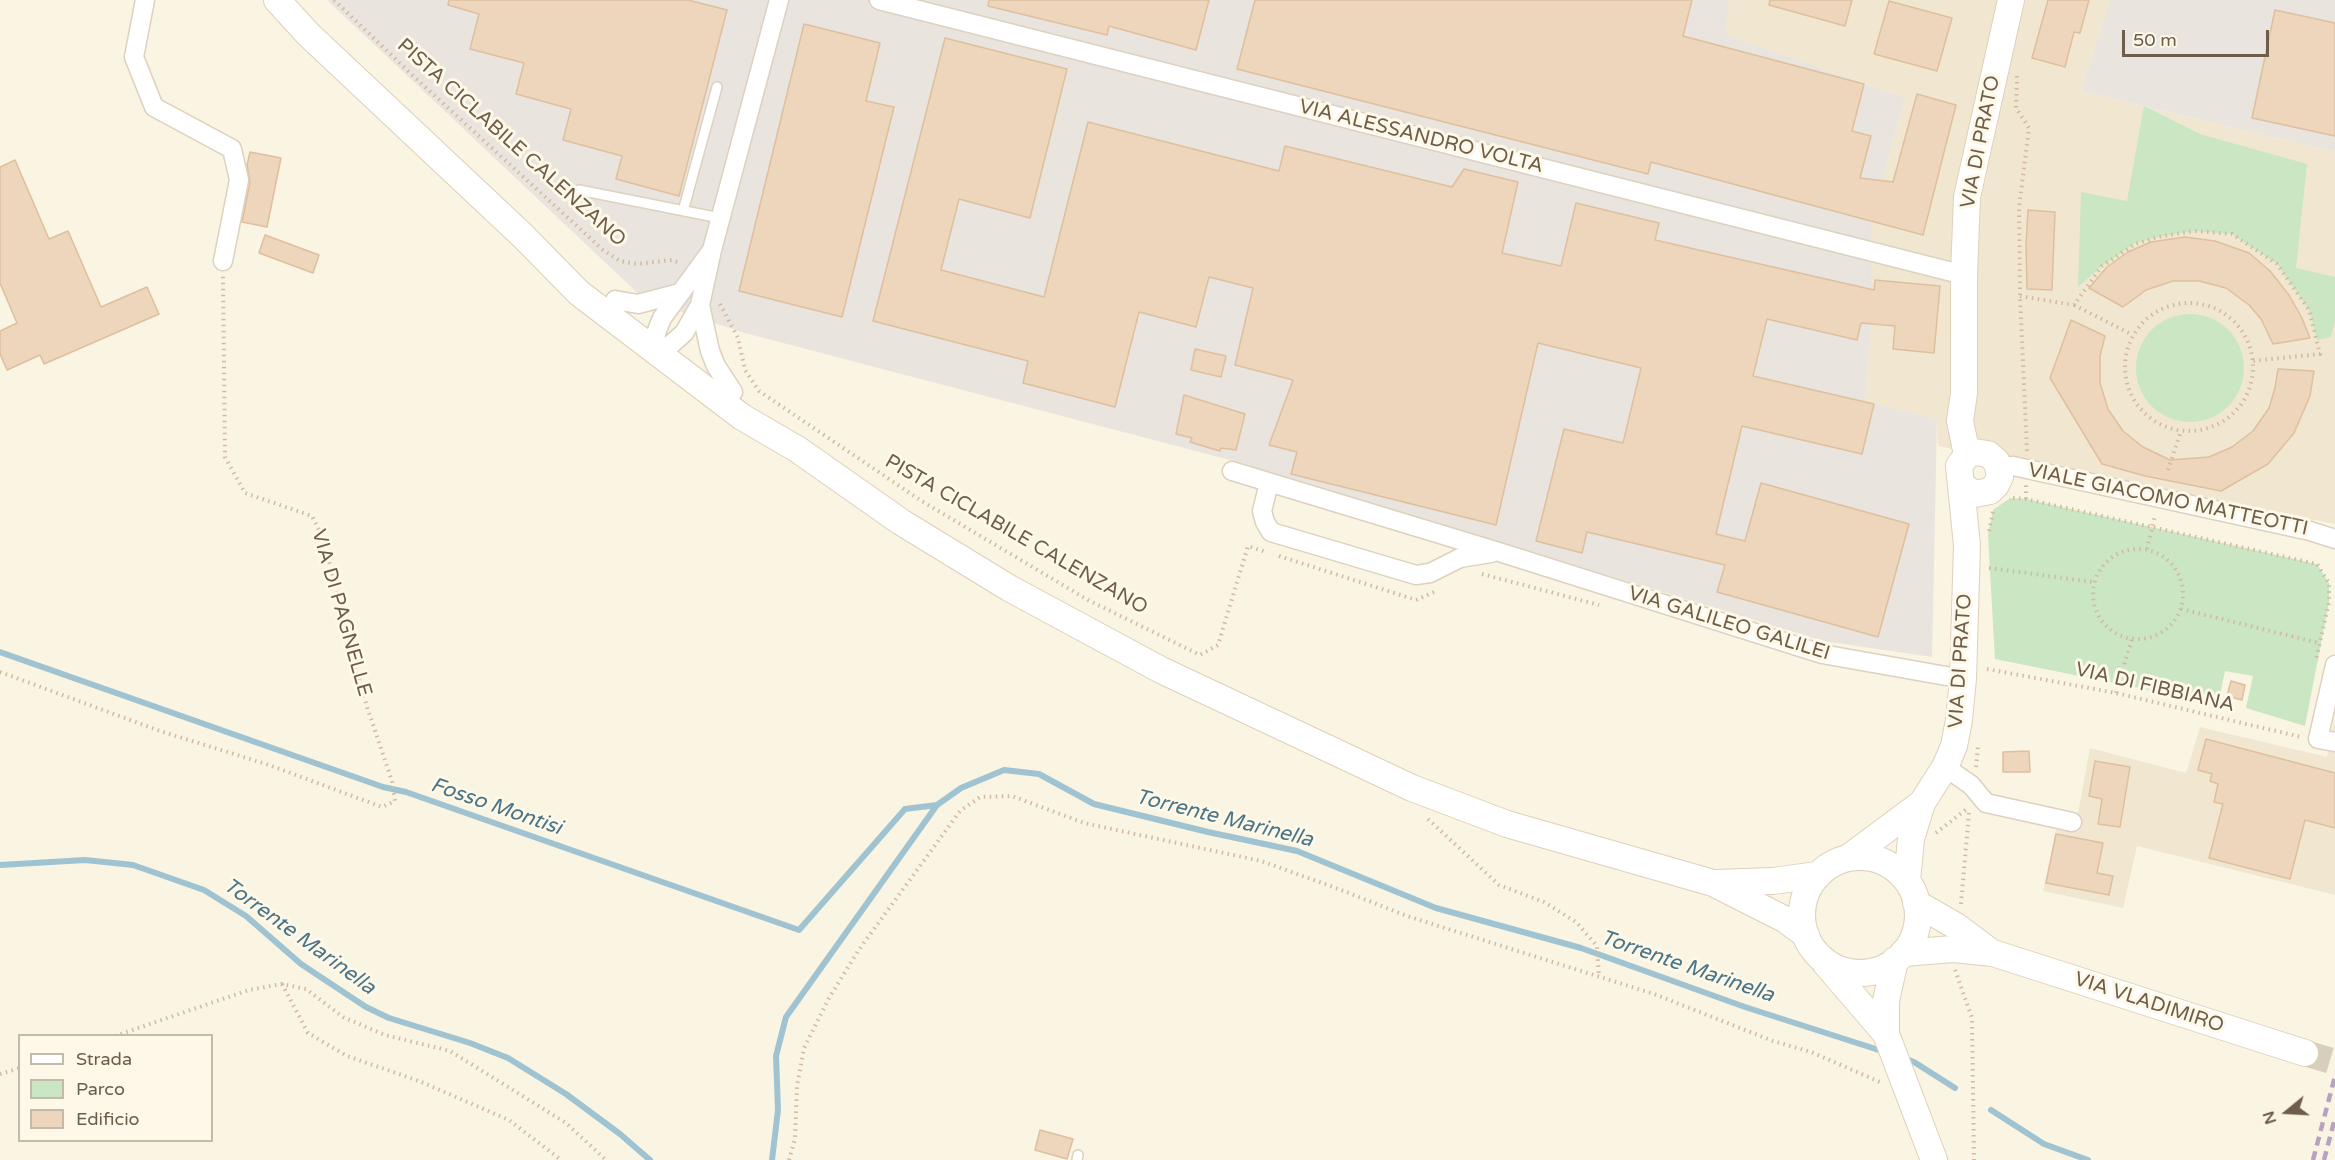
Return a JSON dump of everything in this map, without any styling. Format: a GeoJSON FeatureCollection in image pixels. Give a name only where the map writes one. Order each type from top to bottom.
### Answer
{"type":"FeatureCollection","features":[{"type":"Feature","properties":{"kind":"main road"},"geometry":{"type":"LineString","coordinates":[[277,0],[308,34],[523,236],[579,292],[661,342],[733,392],[796,449]]}},
{"type":"Feature","properties":{"kind":"main road","name":"VIA DI PRATO"},"geometry":{"type":"LineString","coordinates":[[1979,496],[1990,491],[2000,477],[1983,458],[1960,421],[1964,393],[1964,275],[1967,197],[2011,0]]}},
{"type":"Feature","properties":{"kind":"main road"},"geometry":{"type":"LineString","coordinates":[[523,236],[615,300],[742,417],[796,449],[901,522],[1009,588],[1161,670],[1412,788],[1508,824],[1713,883],[1786,920],[1806,935]]}},
{"type":"Feature","properties":{"kind":"main road","name":"VIA DI PRATO"},"geometry":{"type":"LineString","coordinates":[[1886,1034],[1886,1001],[1899,957],[1912,938],[1917,921],[1911,892],[1911,839],[1922,803],[1945,767],[1954,746],[1959,720],[1981,546],[1979,496],[1959,480],[1959,466],[1983,458]]}},
{"type":"Feature","properties":{"kind":"main road","name":"VIA DI PRATO"},"geometry":{"type":"LineString","coordinates":[[1922,803],[1848,858],[1831,864],[1817,875],[1803,903],[1803,922],[1810,944],[1886,1034],[1934,1160]]}},
{"type":"Feature","properties":{"kind":"main road"},"geometry":{"type":"LineString","coordinates":[[1848,858],[1861,856],[1887,863],[1911,892]]}},
{"type":"Feature","properties":{"kind":"main road"},"geometry":{"type":"LineString","coordinates":[[1713,883],[1773,881],[1817,875]]}},
{"type":"Feature","properties":{"kind":"main road","name":"VIA VLADIMIRO"},"geometry":{"type":"LineString","coordinates":[[1911,892],[1993,953]]}},
{"type":"Feature","properties":{"kind":"main road","name":"VIA VLADIMIRO"},"geometry":{"type":"LineString","coordinates":[[1899,957],[1953,949],[1993,953],[2305,1053]]}},
{"type":"Feature","properties":{"kind":"main road"},"geometry":{"type":"LineString","coordinates":[[1821,958],[1838,968],[1858,972],[1878,970],[1899,957]]}},
{"type":"Feature","properties":{"kind":"street"},"geometry":{"type":"LineString","coordinates":[[145,0],[134,57],[154,107],[232,149],[239,180],[223,261]]}},
{"type":"Feature","properties":{"kind":"street"},"geometry":{"type":"LineString","coordinates":[[733,392],[716,366],[705,331],[712,250],[780,0]]}},
{"type":"Feature","properties":{"kind":"street","name":"VIA ALESSANDRO VOLTA"},"geometry":{"type":"LineString","coordinates":[[879,0],[1964,275]]}},
{"type":"Feature","properties":{"kind":"street"},"geometry":{"type":"LineString","coordinates":[[709,302],[684,333],[661,342],[662,318],[712,250]]}},
{"type":"Feature","properties":{"kind":"street"},"geometry":{"type":"LineString","coordinates":[[615,300],[638,304],[680,293]]}},
{"type":"Feature","properties":{"kind":"street","name":"VIALE GIACOMO MATTEOTTI"},"geometry":{"type":"LineString","coordinates":[[1983,458],[2310,531],[2335,540]]}},
{"type":"Feature","properties":{"kind":"street","name":"VIA GALILEO GALILEI"},"geometry":{"type":"LineString","coordinates":[[1232,471],[1822,654],[1963,679]]}},
{"type":"Feature","properties":{"kind":"street","name":"VIA GALILEO GALILEI"},"geometry":{"type":"LineString","coordinates":[[1269,483],[1262,511],[1271,532],[1416,575],[1430,573],[1460,558],[1499,552]]}},
{"type":"Feature","properties":{"kind":"street"},"geometry":{"type":"LineString","coordinates":[[1437,534],[1443,541],[1445,549],[1440,567]]}},
{"type":"Feature","properties":{"kind":"street"},"geometry":{"type":"LineString","coordinates":[[2335,664],[2313,728],[2319,739],[2335,742]]}},
{"type":"Feature","properties":{"kind":"street"},"geometry":{"type":"LineString","coordinates":[[1945,767],[1971,785],[1986,803],[2072,822]]}},
{"type":"Feature","properties":{"kind":"lane"},"geometry":{"type":"LineString","coordinates":[[683,211],[717,87]]}},
{"type":"Feature","properties":{"kind":"lane"},"geometry":{"type":"LineString","coordinates":[[579,190],[720,218]]}},
{"type":"Feature","properties":{"kind":"path","name":"PISTA CICLABILE CALENZANO"},"geometry":{"type":"LineString","coordinates":[[334,0],[603,250],[620,261],[637,264],[672,260],[686,265]]}},
{"type":"Feature","properties":{"kind":"path"},"geometry":{"type":"LineString","coordinates":[[1999,50],[2012,57],[2019,79],[2016,108],[2029,128],[2019,208],[2026,499]]}},
{"type":"Feature","properties":{"kind":"path"},"geometry":{"type":"LineString","coordinates":[[2074,305],[2102,266],[2135,243],[2194,231],[2232,234],[2277,264],[2309,310],[2320,354],[2253,361]]}},
{"type":"Feature","properties":{"kind":"path","name":"VIA DI PAGNELLE"},"geometry":{"type":"LineString","coordinates":[[0,672],[160,730],[269,765],[382,807],[395,801],[392,781],[367,707],[323,538],[312,516],[245,493],[225,457],[223,261]]}},
{"type":"Feature","properties":{"kind":"path"},"geometry":{"type":"LineString","coordinates":[[2020,296],[2074,305],[2133,335]]}},
{"type":"Feature","properties":{"kind":"path","name":"PISTA CICLABILE CALENZANO"},"geometry":{"type":"LineString","coordinates":[[709,302],[738,338],[745,370],[759,391],[920,500],[1088,600],[1200,656],[1218,645],[1248,546],[1416,600],[1437,591]]}},
{"type":"Feature","properties":{"kind":"path"},"geometry":{"type":"LineString","coordinates":[[2186,302],[2210,306],[2234,321],[2245,335],[2253,361],[2251,386],[2235,413],[2206,429],[2181,431],[2161,425],[2144,413],[2129,391],[2124,363],[2133,335],[2155,312],[2186,302]]}},
{"type":"Feature","properties":{"kind":"path"},"geometry":{"type":"LineString","coordinates":[[2168,470],[2181,431]]}},
{"type":"Feature","properties":{"kind":"path"},"geometry":{"type":"LineString","coordinates":[[1979,496],[1981,546],[1989,567],[1989,578]]}},
{"type":"Feature","properties":{"kind":"path"},"geometry":{"type":"LineString","coordinates":[[2010,498],[2026,499],[2317,564],[2329,583],[2329,602],[2315,667]]}},
{"type":"Feature","properties":{"kind":"path"},"geometry":{"type":"LineString","coordinates":[[2133,549],[2147,549],[2161,555],[2173,565],[2181,578],[2184,594],[2181,609],[2162,633],[2147,638],[2132,639],[2117,634],[2105,624],[2096,611],[2093,582],[2101,568],[2115,555],[2133,549]]}},
{"type":"Feature","properties":{"kind":"path"},"geometry":{"type":"LineString","coordinates":[[1989,567],[2093,582]]}},
{"type":"Feature","properties":{"kind":"path"},"geometry":{"type":"LineString","coordinates":[[1478,573],[1604,607]]}},
{"type":"Feature","properties":{"kind":"path"},"geometry":{"type":"LineString","coordinates":[[2181,609],[2319,643]]}},
{"type":"Feature","properties":{"kind":"path"},"geometry":{"type":"LineString","coordinates":[[2116,693],[2132,639]]}},
{"type":"Feature","properties":{"kind":"path","name":"VIA DI FIBBIANA"},"geometry":{"type":"LineString","coordinates":[[1988,661],[1987,669],[2116,693],[2304,738],[2313,728]]}},
{"type":"Feature","properties":{"kind":"path"},"geometry":{"type":"LineString","coordinates":[[1412,788],[1419,809],[1444,836],[1499,885],[1544,902],[1576,922],[1597,946],[1599,977]]}},
{"type":"Feature","properties":{"kind":"path"},"geometry":{"type":"LineString","coordinates":[[789,1160],[795,1139],[797,1086],[804,1048],[829,998],[858,951],[960,812],[980,797],[1012,796],[1084,823],[1262,861],[1407,916],[1654,994],[1773,1041],[1811,1052],[1882,1082]]}},
{"type":"Feature","properties":{"kind":"path"},"geometry":{"type":"LineString","coordinates":[[1933,836],[1970,807],[1961,906]]}},
{"type":"Feature","properties":{"kind":"path"},"geometry":{"type":"LineString","coordinates":[[1954,965],[1972,1018],[1973,1158]]}},
{"type":"Feature","properties":{"kind":"path"},"geometry":{"type":"LineString","coordinates":[[282,984],[308,1033],[347,1056],[419,1081],[509,1120],[561,1160]]}},
{"type":"Feature","properties":{"kind":"path"},"geometry":{"type":"LineString","coordinates":[[118,1034],[249,990],[282,984],[306,989],[343,1017],[385,1035],[450,1051],[566,1123],[606,1160]]}},
{"type":"Feature","properties":{"kind":"path"},"geometry":{"type":"LineString","coordinates":[[0,1074],[18,1069]]}},
{"type":"Feature","properties":{"kind":"shaded area"},"geometry":{"type":"Polygon","coordinates":[[[327,0],[1729,0],[1725,34],[1905,98],[1871,222],[1871,324],[1865,401],[1937,419],[1932,657],[1823,641],[1234,461],[745,333],[645,300],[327,0]]]}},
{"type":"Feature","properties":{"kind":"shaded area"},"geometry":{"type":"Polygon","coordinates":[[[1729,0],[2110,0],[2081,91],[2335,152],[2335,524],[1938,446],[1937,419],[1865,401],[1871,324],[1871,222],[1905,98],[1724,34],[1729,0]]]}},
{"type":"Feature","properties":{"kind":"shaded area"},"geometry":{"type":"Polygon","coordinates":[[[2110,0],[2335,0],[2335,152],[2081,91],[2110,0]]]}},
{"type":"Feature","properties":{"kind":"shaded area"},"geometry":{"type":"Polygon","coordinates":[[[2335,718],[2335,895],[2137,846],[2123,908],[2043,891],[2057,826],[2075,830],[2090,748],[2186,773],[2200,727],[2327,757],[2335,718]]]}},
{"type":"Feature","properties":{"kind":"green space"},"geometry":{"type":"Polygon","coordinates":[[[2144,106],[2200,134],[2307,164],[2296,268],[2335,277],[2335,321],[2331,337],[2317,340],[2309,310],[2277,264],[2232,234],[2194,231],[2135,243],[2102,266],[2078,287],[2081,192],[2127,201],[2144,106]]]}},
{"type":"Feature","properties":{"kind":"green space"},"geometry":{"type":"Polygon","coordinates":[[[2190,314],[2211,318],[2228,330],[2240,347],[2244,368],[2240,389],[2228,406],[2211,418],[2190,422],[2169,418],[2152,406],[2140,389],[2136,368],[2140,347],[2152,330],[2169,318],[2190,314]]]}},
{"type":"Feature","properties":{"kind":"green space"},"geometry":{"type":"Polygon","coordinates":[[[2010,498],[2026,499],[2317,564],[2329,583],[2329,602],[2305,726],[2246,708],[2253,676],[2225,671],[2218,704],[1995,659],[1988,535],[1993,510],[2010,498]]]}},
{"type":"Feature","properties":{"kind":"building"},"geometry":{"type":"Polygon","coordinates":[[[449,0],[688,0],[727,10],[679,196],[616,179],[622,156],[563,140],[571,109],[516,94],[524,63],[470,49],[479,14],[448,5],[449,0]]]}},
{"type":"Feature","properties":{"kind":"building"},"geometry":{"type":"Polygon","coordinates":[[[989,0],[1209,0],[1196,50],[1109,26],[1107,35],[988,6],[989,0]]]}},
{"type":"Feature","properties":{"kind":"building"},"geometry":{"type":"Polygon","coordinates":[[[1255,0],[1692,0],[1683,36],[1864,84],[1852,131],[1871,136],[1860,178],[1893,182],[1917,94],[1956,105],[1923,235],[1651,162],[1648,174],[1237,69],[1255,0]]]}},
{"type":"Feature","properties":{"kind":"building"},"geometry":{"type":"Polygon","coordinates":[[[1770,0],[1852,0],[1845,26],[1769,5],[1770,0]]]}},
{"type":"Feature","properties":{"kind":"building"},"geometry":{"type":"Polygon","coordinates":[[[2048,0],[2089,0],[2080,33],[2074,32],[2065,67],[2032,58],[2048,0]]]}},
{"type":"Feature","properties":{"kind":"building"},"geometry":{"type":"Polygon","coordinates":[[[1889,1],[1952,18],[1937,71],[1874,54],[1889,1]]]}},
{"type":"Feature","properties":{"kind":"building"},"geometry":{"type":"Polygon","coordinates":[[[2275,10],[2335,23],[2335,136],[2252,118],[2275,10]]]}},
{"type":"Feature","properties":{"kind":"building"},"geometry":{"type":"Polygon","coordinates":[[[804,24],[880,43],[866,101],[894,107],[842,317],[739,291],[804,24]]]}},
{"type":"Feature","properties":{"kind":"building"},"geometry":{"type":"Polygon","coordinates":[[[945,38],[1067,69],[1030,218],[959,199],[941,270],[1044,297],[1088,122],[1279,171],[1285,146],[1452,187],[1464,169],[1518,182],[1502,253],[1561,266],[1576,203],[1659,223],[1655,240],[1874,290],[1875,280],[1940,286],[1934,353],[1893,349],[1895,326],[1861,323],[1857,340],[1767,319],[1753,376],[1874,404],[1862,454],[1742,426],[1716,534],[1745,541],[1761,483],[1909,524],[1878,637],[1717,592],[1725,565],[1587,532],[1582,553],[1536,541],[1564,429],[1623,443],[1641,368],[1538,343],[1496,525],[1291,474],[1297,452],[1269,445],[1293,380],[1235,365],[1253,288],[1209,277],[1196,327],[1139,312],[1115,407],[1023,383],[1028,361],[873,321],[945,38]]]}},
{"type":"Feature","properties":{"kind":"building"},"geometry":{"type":"Polygon","coordinates":[[[250,152],[281,158],[267,227],[242,222],[250,182],[247,165],[250,152]]]}},
{"type":"Feature","properties":{"kind":"building"},"geometry":{"type":"Polygon","coordinates":[[[15,160],[49,239],[68,231],[101,307],[147,287],[159,314],[44,364],[40,355],[7,370],[0,354],[0,331],[17,323],[0,283],[0,167],[15,160]]]}},
{"type":"Feature","properties":{"kind":"building"},"geometry":{"type":"Polygon","coordinates":[[[2028,210],[2055,212],[2052,290],[2027,289],[2028,210]]]}},
{"type":"Feature","properties":{"kind":"building"},"geometry":{"type":"Polygon","coordinates":[[[265,235],[319,255],[313,273],[259,253],[265,235]]]}},
{"type":"Feature","properties":{"kind":"building"},"geometry":{"type":"Polygon","coordinates":[[[2185,237],[2215,241],[2249,253],[2270,271],[2289,295],[2310,338],[2273,344],[2261,319],[2249,305],[2226,288],[2199,281],[2173,281],[2146,290],[2123,307],[2089,288],[2107,267],[2128,252],[2151,242],[2185,237]]]}},
{"type":"Feature","properties":{"kind":"building"},"geometry":{"type":"Polygon","coordinates":[[[2071,320],[2105,336],[2100,356],[2100,383],[2108,409],[2123,431],[2143,447],[2170,460],[2209,457],[2232,447],[2253,431],[2269,408],[2278,369],[2314,371],[2310,396],[2294,433],[2268,464],[2221,491],[2145,476],[2102,464],[2050,378],[2071,320]]]}},
{"type":"Feature","properties":{"kind":"building"},"geometry":{"type":"Polygon","coordinates":[[[1195,349],[1226,356],[1221,377],[1191,370],[1195,349]]]}},
{"type":"Feature","properties":{"kind":"building"},"geometry":{"type":"Polygon","coordinates":[[[1184,395],[1245,414],[1236,450],[1221,448],[1220,451],[1190,442],[1192,438],[1176,434],[1184,395]]]}},
{"type":"Feature","properties":{"kind":"building"},"geometry":{"type":"Polygon","coordinates":[[[2231,681],[2245,685],[2242,700],[2227,696],[2231,681]]]}},
{"type":"Feature","properties":{"kind":"building"},"geometry":{"type":"Polygon","coordinates":[[[2206,739],[2335,773],[2335,828],[2305,820],[2290,879],[2209,858],[2223,804],[2214,802],[2218,784],[2210,781],[2212,774],[2198,770],[2206,739]]]}},
{"type":"Feature","properties":{"kind":"building"},"geometry":{"type":"Polygon","coordinates":[[[2029,751],[2030,772],[2003,772],[2003,752],[2029,751]]]}},
{"type":"Feature","properties":{"kind":"building"},"geometry":{"type":"Polygon","coordinates":[[[2095,761],[2130,767],[2120,827],[2098,824],[2102,799],[2089,796],[2095,761]]]}},
{"type":"Feature","properties":{"kind":"building"},"geometry":{"type":"Polygon","coordinates":[[[2056,834],[2103,843],[2097,873],[2113,876],[2109,895],[2046,883],[2056,834]]]}},
{"type":"Feature","properties":{"kind":"building"},"geometry":{"type":"Polygon","coordinates":[[[1040,1130],[1073,1139],[1067,1159],[1035,1150],[1040,1130]]]}},
{"type":"Feature","properties":{"kind":"waterway","name":"Fosso Montisi"},"geometry":{"type":"LineString","coordinates":[[0,652],[799,930],[905,809],[937,805]]}},
{"type":"Feature","properties":{"kind":"waterway","name":"Torrente Marinella"},"geometry":{"type":"LineString","coordinates":[[772,1160],[778,1110],[776,1056],[786,1017],[937,805],[961,788],[1004,770],[1039,774],[1094,804],[1297,851],[1436,908],[1581,948],[1745,1007],[1885,1052]]}},
{"type":"Feature","properties":{"kind":"waterway","name":"Torrente Marinella"},"geometry":{"type":"LineString","coordinates":[[0,865],[85,860],[133,865],[204,890],[246,916],[301,964],[366,1007],[389,1018],[470,1043],[508,1058],[566,1094],[620,1134],[650,1160]]}},
{"type":"Feature","properties":{"kind":"waterway","name":"Torrente Marinella"},"geometry":{"type":"LineString","coordinates":[[1903,1058],[1914,1062],[1955,1088]]}},
{"type":"Feature","properties":{"kind":"waterway","name":"Torrente Marinella"},"geometry":{"type":"LineString","coordinates":[[1991,1110],[2044,1144],[2088,1160]]}},
{"type":"Feature","properties":{"kind":"tunnel"},"geometry":{"type":"LineString","coordinates":[[2305,1053],[2335,1062]]}},
{"type":"Feature","properties":{"kind":"railway"},"geometry":{"type":"LineString","coordinates":[[2313,1160],[2335,1076]]}},
{"type":"Feature","properties":{"kind":"railway"},"geometry":{"type":"LineString","coordinates":[[2324,1160],[2335,1118]]}}]}
